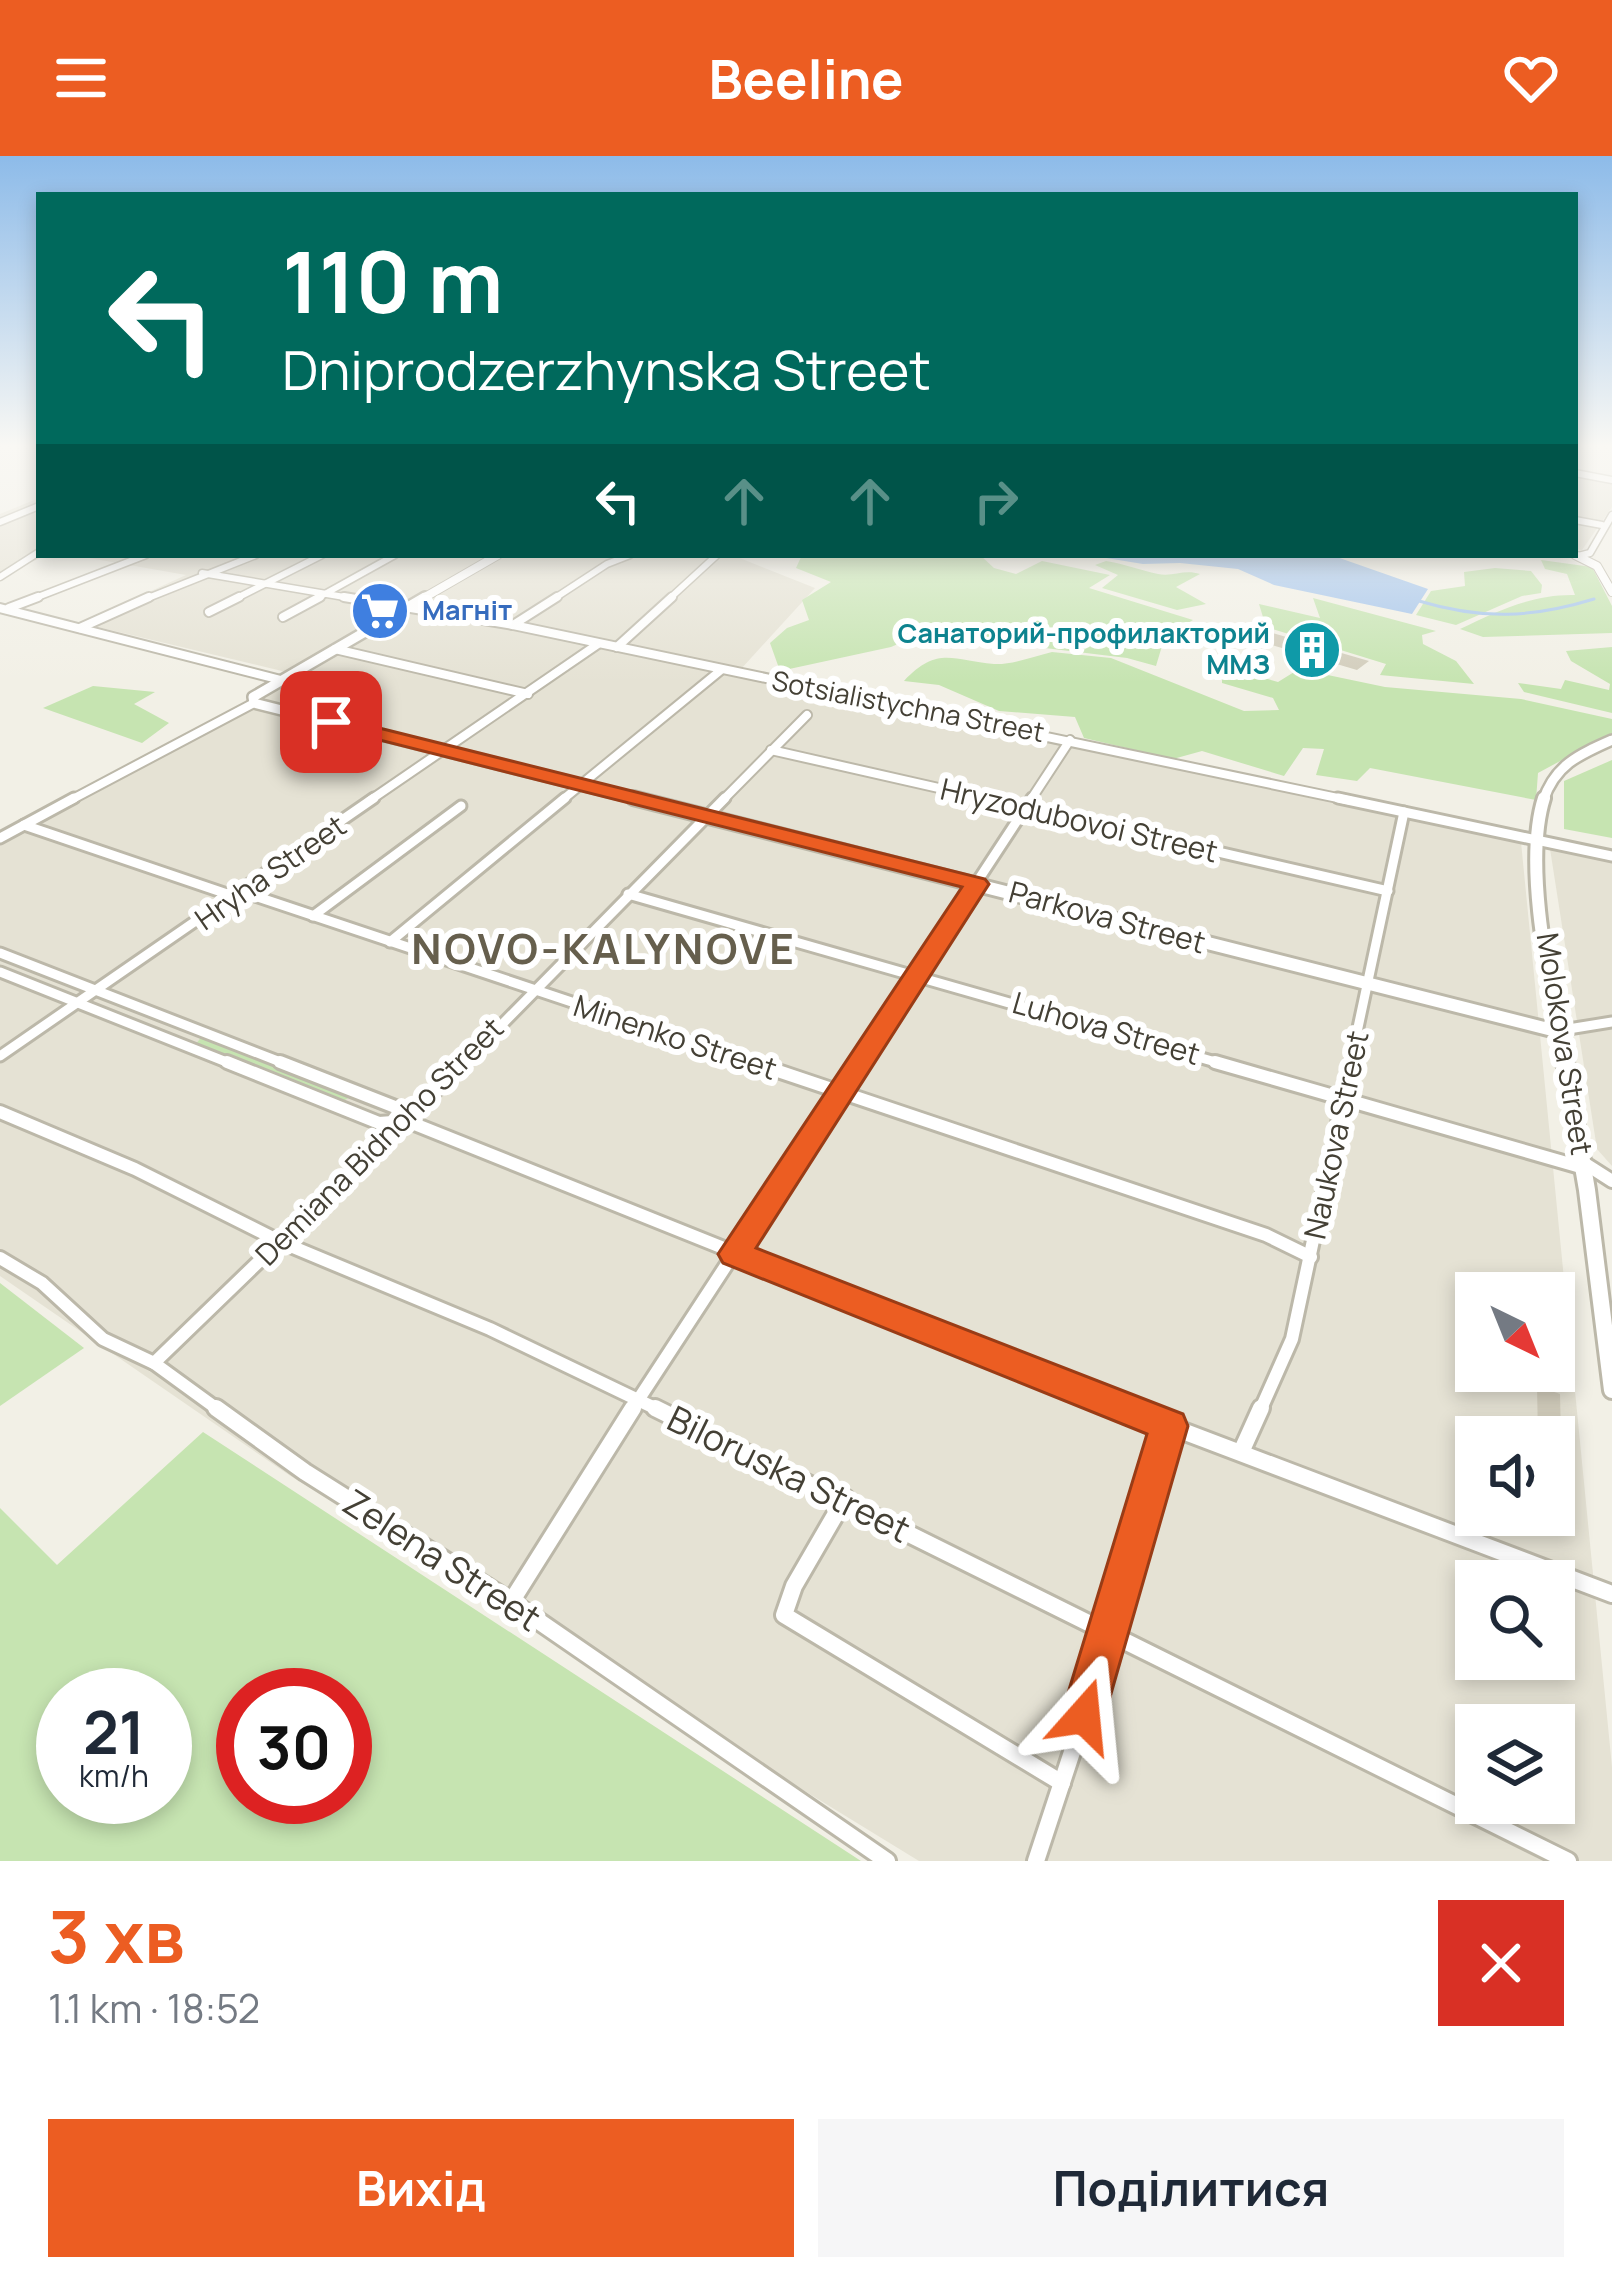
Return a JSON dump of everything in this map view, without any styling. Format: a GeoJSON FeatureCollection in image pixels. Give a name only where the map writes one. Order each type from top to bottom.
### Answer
{"type":"FeatureCollection","features":[{"type":"Feature","properties":{"kind":"street"},"geometry":{"type":"LineString","coordinates":[[1591,524],[1602,526]]}},
{"type":"Feature","properties":{"kind":"street"},"geometry":{"type":"LineString","coordinates":[[1578,555],[1590,553],[1604,524]]}},
{"type":"Feature","properties":{"kind":"street"},"geometry":{"type":"LineString","coordinates":[[0,577],[36,554]]}},
{"type":"Feature","properties":{"kind":"street"},"geometry":{"type":"LineString","coordinates":[[1578,556],[1597,566],[1612,592]]}},
{"type":"Feature","properties":{"kind":"street"},"geometry":{"type":"LineString","coordinates":[[4,608],[138,558]]}},
{"type":"Feature","properties":{"kind":"street"},"geometry":{"type":"LineString","coordinates":[[80,628],[247,558]]}},
{"type":"Feature","properties":{"kind":"street"},"geometry":{"type":"LineString","coordinates":[[209,612],[316,558]]}},
{"type":"Feature","properties":{"kind":"street"},"geometry":{"type":"LineString","coordinates":[[283,617],[389,558]]}},
{"type":"Feature","properties":{"kind":"street"},"geometry":{"type":"LineString","coordinates":[[0,838],[254,703],[254,697],[281,680],[493,558]]}},
{"type":"Feature","properties":{"kind":"street"},"geometry":{"type":"LineString","coordinates":[[513,625],[622,558]]}},
{"type":"Feature","properties":{"kind":"street"},"geometry":{"type":"LineString","coordinates":[[617,647],[714,558]]}},
{"type":"Feature","properties":{"kind":"street","name":"Sotsialistychna Street"},"geometry":{"type":"LineString","coordinates":[[202,573],[513,625],[1612,856]]}},
{"type":"Feature","properties":{"kind":"street"},"geometry":{"type":"LineString","coordinates":[[4,608],[281,680]]}},
{"type":"Feature","properties":{"kind":"street","name":"Hryha Street"},"geometry":{"type":"LineString","coordinates":[[0,1057],[598,644]]}},
{"type":"Feature","properties":{"kind":"street"},"geometry":{"type":"LineString","coordinates":[[335,649],[529,694]]}},
{"type":"Feature","properties":{"kind":"street"},"geometry":{"type":"LineString","coordinates":[[390,942],[722,670]]}},
{"type":"Feature","properties":{"kind":"street","name":"Parkova Street"},"geometry":{"type":"LineString","coordinates":[[254,703],[1556,1031],[1612,1022]]}},
{"type":"Feature","properties":{"kind":"street","name":"Demiana Bidnoho Street"},"geometry":{"type":"LineString","coordinates":[[154,1364],[407,1121],[807,715]]}},
{"type":"Feature","properties":{"kind":"street"},"geometry":{"type":"LineString","coordinates":[[511,1602],[637,1401],[1070,740]]}},
{"type":"Feature","properties":{"kind":"street","name":"Molokova Street"},"geometry":{"type":"LineString","coordinates":[[1612,740],[1578,756],[1550,778],[1536,841],[1556,1031],[1584,1166],[1608,1325],[1612,1390]]}},
{"type":"Feature","properties":{"kind":"street","name":"Hryzodubovoi Street"},"geometry":{"type":"LineString","coordinates":[[770,750],[1388,891]]}},
{"type":"Feature","properties":{"kind":"street"},"geometry":{"type":"LineString","coordinates":[[313,916],[461,806]]}},
{"type":"Feature","properties":{"kind":"street","name":"Naukova Street"},"geometry":{"type":"LineString","coordinates":[[1242,1450],[1292,1339],[1405,812]]}},
{"type":"Feature","properties":{"kind":"street","name":"Minenko Street"},"geometry":{"type":"LineString","coordinates":[[23,825],[843,1091],[1266,1235],[1311,1257]]}},
{"type":"Feature","properties":{"kind":"street","name":"Luhova Street"},"geometry":{"type":"LineString","coordinates":[[628,894],[1584,1166],[1612,1181]]}},
{"type":"Feature","properties":{"kind":"street"},"geometry":{"type":"LineString","coordinates":[[0,953],[395,1107],[407,1121]]}},
{"type":"Feature","properties":{"kind":"street"},"geometry":{"type":"LineString","coordinates":[[0,972],[379,1123],[407,1121],[1169,1426],[1612,1594]]}},
{"type":"Feature","properties":{"kind":"street","name":"Biloruska Street"},"geometry":{"type":"LineString","coordinates":[[0,1112],[135,1169],[281,1241],[490,1328],[845,1498],[1110,1637],[1568,1861]]}},
{"type":"Feature","properties":{"kind":"street","name":"Zelena Street"},"geometry":{"type":"LineString","coordinates":[[0,1258],[42,1283],[103,1339],[154,1364],[304,1472],[511,1602],[887,1861]]}},
{"type":"Feature","properties":{"kind":"street"},"geometry":{"type":"LineString","coordinates":[[1036,1861],[1110,1637],[1169,1426]]}},
{"type":"Feature","properties":{"kind":"street"},"geometry":{"type":"LineString","coordinates":[[845,1498],[794,1586],[784,1615],[1062,1783]]}},
{"type":"Feature","properties":{"kind":"shaded area"},"geometry":{"type":"Polygon","coordinates":[[[0,524],[36,524],[36,558],[41,558],[0,575],[0,524]]]}},
{"type":"Feature","properties":{"kind":"shaded area"},"geometry":{"type":"Polygon","coordinates":[[[1578,524],[1600,524],[1578,549],[1578,524]]]}},
{"type":"Feature","properties":{"kind":"shaded area"},"geometry":{"type":"Polygon","coordinates":[[[89,558],[488,558],[286,672],[81,623],[186,575],[89,558]]]}},
{"type":"Feature","properties":{"kind":"shaded area"},"geometry":{"type":"Polygon","coordinates":[[[498,558],[740,558],[815,588],[741,669],[1521,842],[1563,1272],[1455,1272],[1455,1392],[1575,1391],[1612,1767],[1612,1861],[919,1861],[289,1475],[0,1276],[0,834],[262,695],[498,558]]]}},
{"type":"Feature","properties":{"kind":"shaded area"},"geometry":{"type":"Polygon","coordinates":[[[1550,849],[1612,861],[1612,1166],[1597,1149],[1550,849]]]}},
{"type":"Feature","properties":{"kind":"green space"},"geometry":{"type":"Polygon","coordinates":[[[801,558],[983,558],[994,568],[1016,574],[1042,561],[1110,575],[1089,588],[1193,620],[1170,634],[1144,635],[1162,646],[1156,666],[1127,658],[923,633],[891,647],[780,671],[770,643],[787,628],[809,620],[802,600],[831,582],[796,568],[801,558]]]}},
{"type":"Feature","properties":{"kind":"green space"},"geometry":{"type":"Polygon","coordinates":[[[1541,560],[1592,567],[1612,606],[1612,633],[1483,637],[1460,629],[1530,601],[1575,595],[1567,574],[1545,569],[1541,560]]]}},
{"type":"Feature","properties":{"kind":"green space"},"geometry":{"type":"Polygon","coordinates":[[[1106,561],[1158,574],[1200,574],[1176,587],[1206,604],[1177,610],[1102,588],[1118,575],[1095,565],[1106,561]]]}},
{"type":"Feature","properties":{"kind":"green space"},"geometry":{"type":"Polygon","coordinates":[[[1531,571],[1542,585],[1541,593],[1522,596],[1456,625],[1416,615],[1431,591],[1465,586],[1464,572],[1531,571]]]}},
{"type":"Feature","properties":{"kind":"green space"},"geometry":{"type":"Polygon","coordinates":[[[1313,598],[1436,631],[1422,635],[1423,644],[1456,661],[1474,684],[1380,675],[1386,664],[1266,627],[1259,604],[1320,618],[1313,598]]]}},
{"type":"Feature","properties":{"kind":"green space"},"geometry":{"type":"Polygon","coordinates":[[[1612,647],[1612,713],[1524,692],[1518,683],[1561,689],[1565,680],[1609,690],[1610,684],[1571,661],[1566,651],[1612,647]]]}},
{"type":"Feature","properties":{"kind":"green space"},"geometry":{"type":"Polygon","coordinates":[[[1052,652],[1111,658],[1244,711],[1279,710],[1273,698],[1222,683],[1222,674],[1206,661],[1278,682],[1299,669],[1385,687],[1521,699],[1612,719],[1612,733],[1538,773],[1536,800],[1370,768],[1357,781],[1316,775],[1324,749],[1303,748],[1284,776],[1202,751],[1173,759],[1084,738],[1075,717],[999,711],[939,685],[904,681],[937,659],[1001,664],[1052,652]]]}},
{"type":"Feature","properties":{"kind":"green space"},"geometry":{"type":"Polygon","coordinates":[[[93,686],[155,692],[134,704],[169,723],[142,743],[43,708],[93,686]]]}},
{"type":"Feature","properties":{"kind":"green space"},"geometry":{"type":"Polygon","coordinates":[[[1612,760],[1612,838],[1564,829],[1564,781],[1612,760]]]}},
{"type":"Feature","properties":{"kind":"green space"},"geometry":{"type":"Polygon","coordinates":[[[202,1036],[352,1096],[341,1102],[196,1044],[202,1036]]]}},
{"type":"Feature","properties":{"kind":"green space"},"geometry":{"type":"Polygon","coordinates":[[[0,1283],[84,1348],[0,1406],[0,1283]]]}},
{"type":"Feature","properties":{"kind":"green space"},"geometry":{"type":"Polygon","coordinates":[[[203,1432],[861,1861],[0,1861],[0,1508],[57,1565],[203,1432]]]}},
{"type":"Feature","properties":{"kind":"water"},"geometry":{"type":"Polygon","coordinates":[[[1106,558],[1340,558],[1428,589],[1412,614],[1274,585],[1238,569],[1106,558]]]}},
{"type":"Feature","properties":{"kind":"building","name":"Санаторий-профилакторий ММЗ"},"geometry":{"type":"Polygon","coordinates":[[[1266,631],[1369,661],[1357,670],[1255,640],[1266,631]]]}},
{"type":"Feature","properties":{"kind":"building"},"geometry":{"type":"Polygon","coordinates":[[[1537,1392],[1560,1394],[1561,1416],[1538,1416],[1537,1392]]]}},
{"type":"Feature","properties":{"kind":"waterway"},"geometry":{"type":"LineString","coordinates":[[1419,601],[1507,614],[1594,599]]}},
{"type":"Feature","properties":{"kind":"place","name":"Магніт"},"geometry":{"type":"Point","coordinates":[380,611]}},
{"type":"Feature","properties":{"kind":"place","name":"Санаторий-профилакторий ММЗ"},"geometry":{"type":"Point","coordinates":[1312,650]}},
{"type":"Feature","properties":{"kind":"district","name":"NOVO-KALYNOVE"},"geometry":{"type":"Point","coordinates":[604,949]}},
{"type":"Feature","properties":{"kind":"route"},"geometry":{"type":"LineString","coordinates":[[331,722],[977,884],[734,1254],[1169,1426],[1084,1716]]}}]}
